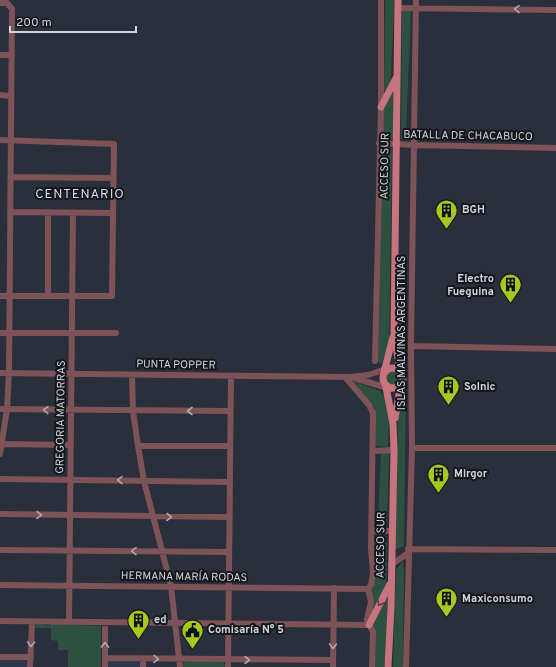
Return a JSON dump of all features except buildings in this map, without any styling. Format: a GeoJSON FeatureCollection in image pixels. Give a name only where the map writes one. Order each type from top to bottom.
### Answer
{"type":"FeatureCollection","features":[{"type":"Feature","properties":{"kind":"main road","name":"ACCESO SUR"},"geometry":{"type":"LineString","coordinates":[[398,4],[394,333],[400,371]]}},
{"type":"Feature","properties":{"kind":"main road"},"geometry":{"type":"LineString","coordinates":[[381,107],[397,76]]}},
{"type":"Feature","properties":{"kind":"main road","name":"ACCESO SUR"},"geometry":{"type":"LineString","coordinates":[[386,369],[394,333]]}},
{"type":"Feature","properties":{"kind":"main road"},"geometry":{"type":"LineString","coordinates":[[394,367],[400,371],[402,382],[397,388],[388,388],[383,378],[386,369],[394,367]]}},
{"type":"Feature","properties":{"kind":"main road","name":"ACCESO SUR"},"geometry":{"type":"LineString","coordinates":[[393,424],[402,382]]}},
{"type":"Feature","properties":{"kind":"main road","name":"ACCESO SUR"},"geometry":{"type":"LineString","coordinates":[[388,388],[393,424],[394,450],[388,666]]}},
{"type":"Feature","properties":{"kind":"main road"},"geometry":{"type":"LineString","coordinates":[[369,625],[391,582]]}},
{"type":"Feature","properties":{"kind":"street"},"geometry":{"type":"LineString","coordinates":[[375,361],[381,107],[381,0]]}},
{"type":"Feature","properties":{"kind":"street","name":"ISLAS MALVINAS ARGENTINAS"},"geometry":{"type":"LineString","coordinates":[[406,667],[412,448],[411,346],[416,0]]}},
{"type":"Feature","properties":{"kind":"street"},"geometry":{"type":"LineString","coordinates":[[0,3],[11,6],[12,55],[9,373],[7,409],[0,454]]}},
{"type":"Feature","properties":{"kind":"street"},"geometry":{"type":"LineString","coordinates":[[398,4],[416,8],[556,10]]}},
{"type":"Feature","properties":{"kind":"street"},"geometry":{"type":"LineString","coordinates":[[0,54],[12,55]]}},
{"type":"Feature","properties":{"kind":"street"},"geometry":{"type":"LineString","coordinates":[[0,96],[11,96]]}},
{"type":"Feature","properties":{"kind":"street"},"geometry":{"type":"LineString","coordinates":[[0,140],[114,144],[112,178],[112,296],[0,296]]}},
{"type":"Feature","properties":{"kind":"street","name":"BATALLA DE CHACABUCO"},"geometry":{"type":"LineString","coordinates":[[379,143],[396,145],[556,148]]}},
{"type":"Feature","properties":{"kind":"street"},"geometry":{"type":"LineString","coordinates":[[12,177],[112,178]]}},
{"type":"Feature","properties":{"kind":"street"},"geometry":{"type":"LineString","coordinates":[[11,212],[113,213]]}},
{"type":"Feature","properties":{"kind":"street"},"geometry":{"type":"LineString","coordinates":[[48,213],[48,296]]}},
{"type":"Feature","properties":{"kind":"street","name":"GREGORIA MATORRAS"},"geometry":{"type":"LineString","coordinates":[[69,621],[73,213]]}},
{"type":"Feature","properties":{"kind":"street"},"geometry":{"type":"LineString","coordinates":[[0,333],[116,333]]}},
{"type":"Feature","properties":{"kind":"street"},"geometry":{"type":"LineString","coordinates":[[411,346],[556,349]]}},
{"type":"Feature","properties":{"kind":"street"},"geometry":{"type":"LineString","coordinates":[[368,375],[382,364],[391,347]]}},
{"type":"Feature","properties":{"kind":"street","name":"PUNTA POPPER"},"geometry":{"type":"LineString","coordinates":[[0,373],[348,377],[368,375],[386,369]]}},
{"type":"Feature","properties":{"kind":"street"},"geometry":{"type":"LineString","coordinates":[[132,375],[133,411],[138,446],[144,481],[171,586],[180,667]]}},
{"type":"Feature","properties":{"kind":"street"},"geometry":{"type":"LineString","coordinates":[[228,667],[230,376]]}},
{"type":"Feature","properties":{"kind":"street"},"geometry":{"type":"LineString","coordinates":[[348,377],[371,409],[374,451],[372,581],[368,588],[371,599],[367,614],[369,625],[373,632],[372,667]]}},
{"type":"Feature","properties":{"kind":"street","name":"PUNTA POPPER"},"geometry":{"type":"LineString","coordinates":[[348,377],[388,388]]}},
{"type":"Feature","properties":{"kind":"street"},"geometry":{"type":"LineString","coordinates":[[0,409],[229,411]]}},
{"type":"Feature","properties":{"kind":"street"},"geometry":{"type":"LineString","coordinates":[[1,444],[71,445]]}},
{"type":"Feature","properties":{"kind":"street"},"geometry":{"type":"LineString","coordinates":[[138,446],[230,446]]}},
{"type":"Feature","properties":{"kind":"street"},"geometry":{"type":"LineString","coordinates":[[412,448],[556,448]]}},
{"type":"Feature","properties":{"kind":"street"},"geometry":{"type":"LineString","coordinates":[[374,451],[394,450]]}},
{"type":"Feature","properties":{"kind":"street"},"geometry":{"type":"LineString","coordinates":[[0,479],[229,482]]}},
{"type":"Feature","properties":{"kind":"street"},"geometry":{"type":"LineString","coordinates":[[0,514],[229,517]]}},
{"type":"Feature","properties":{"kind":"street"},"geometry":{"type":"LineString","coordinates":[[372,531],[392,531]]}},
{"type":"Feature","properties":{"kind":"street"},"geometry":{"type":"LineString","coordinates":[[0,550],[229,552]]}},
{"type":"Feature","properties":{"kind":"street"},"geometry":{"type":"LineString","coordinates":[[391,565],[408,551],[556,550]]}},
{"type":"Feature","properties":{"kind":"street","name":"HERMANA MARÍA RODAS"},"geometry":{"type":"LineString","coordinates":[[0,585],[368,588]]}},
{"type":"Feature","properties":{"kind":"street"},"geometry":{"type":"LineString","coordinates":[[105,658],[263,660],[299,664],[333,664],[334,588]]}},
{"type":"Feature","properties":{"kind":"street"},"geometry":{"type":"LineString","coordinates":[[0,621],[369,625]]}},
{"type":"Feature","properties":{"kind":"street"},"geometry":{"type":"LineString","coordinates":[[30,667],[32,622]]}},
{"type":"Feature","properties":{"kind":"street"},"geometry":{"type":"LineString","coordinates":[[105,623],[105,667]]}},
{"type":"Feature","properties":{"kind":"street"},"geometry":{"type":"LineString","coordinates":[[0,657],[30,657]]}},
{"type":"Feature","properties":{"kind":"street"},"geometry":{"type":"LineString","coordinates":[[143,659],[143,667]]}},
{"type":"Feature","properties":{"kind":"street"},"geometry":{"type":"LineString","coordinates":[[263,660],[263,667]]}},
{"type":"Feature","properties":{"kind":"shaded area"},"geometry":{"type":"Polygon","coordinates":[[[0,660],[26,660],[28,667],[0,667],[0,660]]]}},
{"type":"Feature","properties":{"kind":"shaded area"},"geometry":{"type":"Polygon","coordinates":[[[111,661],[138,661],[140,667],[107,667],[107,663],[111,661]]]}},
{"type":"Feature","properties":{"kind":"green space"},"geometry":{"type":"Polygon","coordinates":[[[385,0],[394,0],[391,84],[384,92],[385,0]]]}},
{"type":"Feature","properties":{"kind":"green space"},"geometry":{"type":"Polygon","coordinates":[[[402,10],[410,10],[411,12],[406,131],[409,133],[409,138],[407,140],[401,139],[402,10]]]}},
{"type":"Feature","properties":{"kind":"green space"},"geometry":{"type":"Polygon","coordinates":[[[393,90],[393,138],[390,141],[384,141],[382,139],[383,106],[393,90]]]}},
{"type":"Feature","properties":{"kind":"green space"},"geometry":{"type":"Polygon","coordinates":[[[384,146],[390,147],[392,150],[389,344],[381,364],[378,361],[378,355],[384,146]]]}},
{"type":"Feature","properties":{"kind":"green space"},"geometry":{"type":"Polygon","coordinates":[[[393,370],[400,375],[401,378],[396,385],[393,386],[386,381],[385,378],[390,371],[393,370]]]}},
{"type":"Feature","properties":{"kind":"green space"},"geometry":{"type":"Polygon","coordinates":[[[406,377],[404,546],[395,550],[398,405],[406,377]]]}},
{"type":"Feature","properties":{"kind":"green space"},"geometry":{"type":"Polygon","coordinates":[[[350,380],[380,391],[386,398],[389,408],[388,447],[375,446],[375,408],[350,380]]]}},
{"type":"Feature","properties":{"kind":"green space"},"geometry":{"type":"Polygon","coordinates":[[[381,453],[389,453],[387,523],[383,523],[378,520],[381,453]]]}},
{"type":"Feature","properties":{"kind":"green space"},"geometry":{"type":"Polygon","coordinates":[[[378,533],[384,535],[387,544],[386,588],[369,619],[371,589],[373,588],[373,551],[375,537],[378,533]]]}},
{"type":"Feature","properties":{"kind":"green space"},"geometry":{"type":"Polygon","coordinates":[[[403,561],[403,667],[393,667],[396,570],[403,561]]]}},
{"type":"Feature","properties":{"kind":"green space"},"geometry":{"type":"Polygon","coordinates":[[[387,595],[387,637],[384,667],[374,667],[372,625],[387,595]]]}},
{"type":"Feature","properties":{"kind":"green space"},"geometry":{"type":"Polygon","coordinates":[[[38,624],[50,626],[50,624],[101,626],[101,667],[68,667],[68,650],[58,650],[58,641],[51,640],[51,628],[34,628],[38,624]]]}},
{"type":"Feature","properties":{"kind":"green space"},"geometry":{"type":"Polygon","coordinates":[[[223,662],[225,667],[183,667],[183,663],[223,662]]]}},
{"type":"Feature","properties":{"kind":"place","name":"BGH"},"geometry":{"type":"Point","coordinates":[446,230]}},
{"type":"Feature","properties":{"kind":"place","name":"Electro Fueguina"},"geometry":{"type":"Point","coordinates":[510,304]}},
{"type":"Feature","properties":{"kind":"place","name":"Solnic"},"geometry":{"type":"Point","coordinates":[448,406]}},
{"type":"Feature","properties":{"kind":"place","name":"Mirgor"},"geometry":{"type":"Point","coordinates":[438,494]}},
{"type":"Feature","properties":{"kind":"place","name":"Maxiconsumo"},"geometry":{"type":"Point","coordinates":[446,618]}},
{"type":"Feature","properties":{"kind":"place","name":"ed"},"geometry":{"type":"Point","coordinates":[138,640]}},
{"type":"Feature","properties":{"kind":"place","name":"Comisaría N° 5"},"geometry":{"type":"Point","coordinates":[192,650]}},
{"type":"Feature","properties":{"kind":"district","name":"CENTENARIO"},"geometry":{"type":"Point","coordinates":[80,195]}}]}
